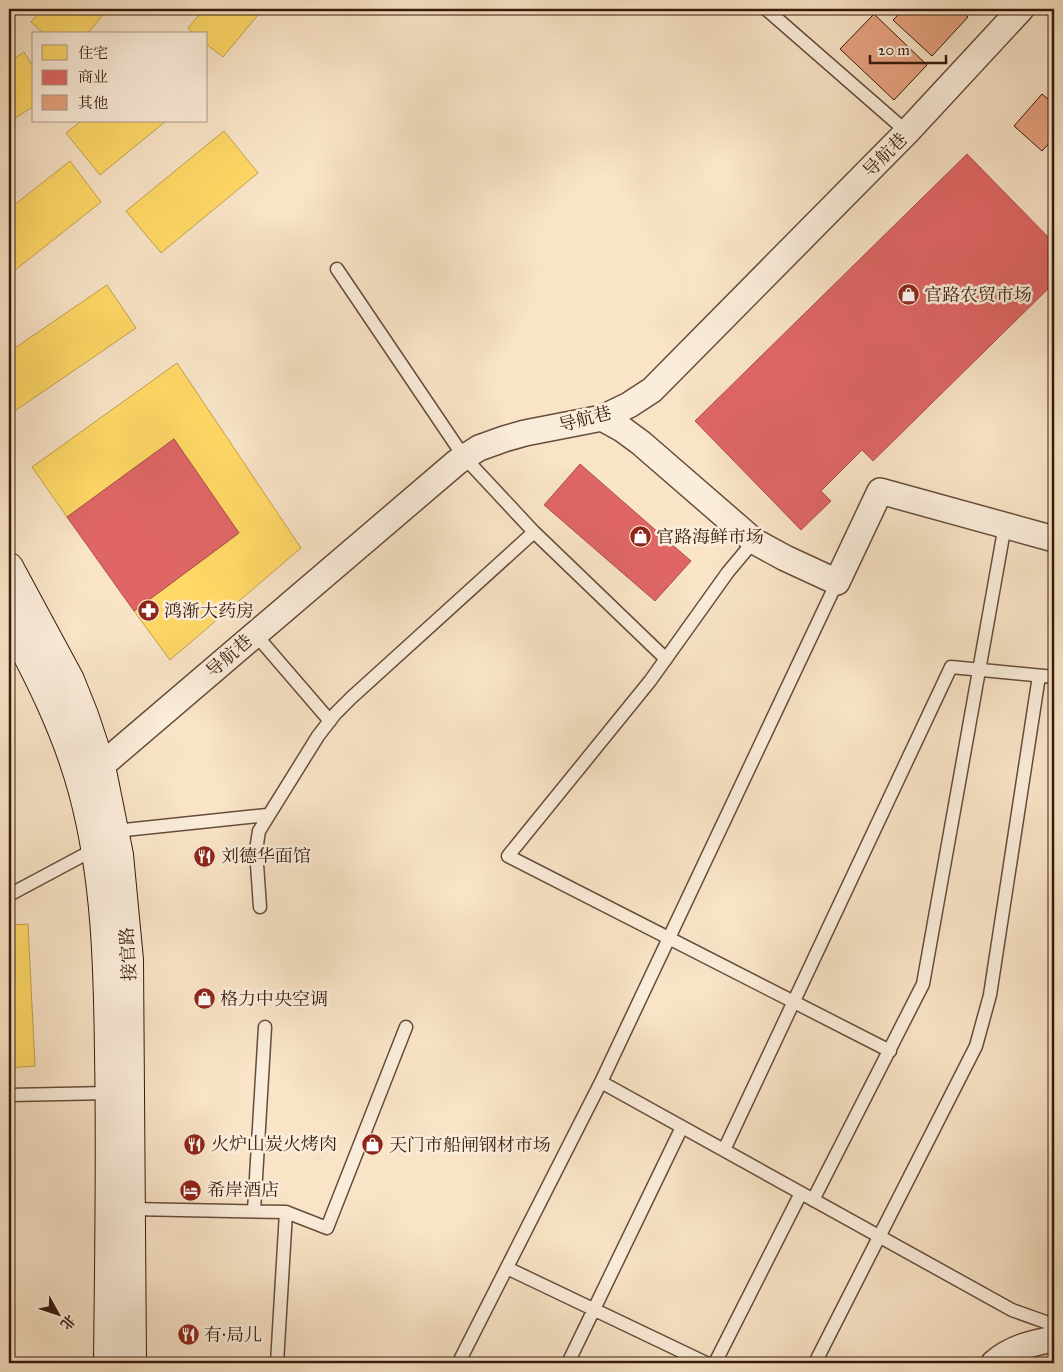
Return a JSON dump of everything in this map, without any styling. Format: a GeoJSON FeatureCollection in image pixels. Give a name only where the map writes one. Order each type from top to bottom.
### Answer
{"type":"FeatureCollection","features":[{"type":"Feature","properties":{"kind":"main road","name":"接官路"},"geometry":{"type":"LineString","coordinates":[[9,567],[70,680],[101,766],[115,831],[125,906],[129,960],[132,1363]]}},
{"type":"Feature","properties":{"kind":"main road","name":"接官路"},"geometry":{"type":"LineString","coordinates":[[9,622],[41,680],[71,753],[83,793],[95,849],[103,905],[107,947],[110,1092],[108,1363]]}},
{"type":"Feature","properties":{"kind":"street","name":"导航巷"},"geometry":{"type":"LineString","coordinates":[[101,766],[456,462],[479,448],[526,433],[602,418],[629,405],[652,390],[907,132],[1021,9]]}},
{"type":"Feature","properties":{"kind":"street"},"geometry":{"type":"LineString","coordinates":[[602,418],[622,429],[641,443],[754,541],[785,558],[837,582],[880,491],[1054,539]]}},
{"type":"Feature","properties":{"kind":"street"},"geometry":{"type":"LineString","coordinates":[[994,1363],[1009,1352],[1054,1339]]}},
{"type":"Feature","properties":{"kind":"lane"},"geometry":{"type":"LineString","coordinates":[[766,9],[907,132]]}},
{"type":"Feature","properties":{"kind":"lane"},"geometry":{"type":"LineString","coordinates":[[337,269],[464,457],[534,532],[666,659]]}},
{"type":"Feature","properties":{"kind":"lane"},"geometry":{"type":"LineString","coordinates":[[814,1200],[924,984],[1005,526]]}},
{"type":"Feature","properties":{"kind":"lane"},"geometry":{"type":"LineString","coordinates":[[260,907],[256,850],[259,831],[267,815],[318,736],[351,698],[534,532]]}},
{"type":"Feature","properties":{"kind":"lane"},"geometry":{"type":"LineString","coordinates":[[754,541],[728,572],[650,682],[508,856],[890,1051]]}},
{"type":"Feature","properties":{"kind":"lane"},"geometry":{"type":"LineString","coordinates":[[461,1358],[601,1082],[837,582]]}},
{"type":"Feature","properties":{"kind":"lane"},"geometry":{"type":"LineString","coordinates":[[255,634],[330,721]]}},
{"type":"Feature","properties":{"kind":"lane"},"geometry":{"type":"LineString","coordinates":[[724,1150],[952,667],[1054,678]]}},
{"type":"Feature","properties":{"kind":"lane"},"geometry":{"type":"LineString","coordinates":[[815,1363],[976,1046],[990,995],[1040,676]]}},
{"type":"Feature","properties":{"kind":"lane"},"geometry":{"type":"LineString","coordinates":[[115,831],[267,815]]}},
{"type":"Feature","properties":{"kind":"lane"},"geometry":{"type":"LineString","coordinates":[[9,895],[95,849]]}},
{"type":"Feature","properties":{"kind":"lane"},"geometry":{"type":"LineString","coordinates":[[254,1211],[265,1027]]}},
{"type":"Feature","properties":{"kind":"lane"},"geometry":{"type":"LineString","coordinates":[[132,1208],[286,1212],[327,1228],[406,1027]]}},
{"type":"Feature","properties":{"kind":"lane"},"geometry":{"type":"LineString","coordinates":[[601,1082],[1012,1310],[1054,1325]]}},
{"type":"Feature","properties":{"kind":"lane"},"geometry":{"type":"LineString","coordinates":[[9,1095],[110,1092]]}},
{"type":"Feature","properties":{"kind":"lane"},"geometry":{"type":"LineString","coordinates":[[568,1363],[682,1126]]}},
{"type":"Feature","properties":{"kind":"lane"},"geometry":{"type":"LineString","coordinates":[[715,1363],[800,1192]]}},
{"type":"Feature","properties":{"kind":"lane"},"geometry":{"type":"LineString","coordinates":[[277,1363],[286,1212]]}},
{"type":"Feature","properties":{"kind":"lane"},"geometry":{"type":"LineString","coordinates":[[507,1268],[706,1363]]}},
{"type":"Feature","properties":{"kind":"building: 住宅"},"geometry":{"type":"Polygon","coordinates":[[[43,9],[108,9],[89,32],[42,32],[31,22],[43,9]]]}},
{"type":"Feature","properties":{"kind":"building: 住宅"},"geometry":{"type":"Polygon","coordinates":[[[204,9],[263,9],[223,57],[208,46],[208,32],[192,32],[188,28],[204,9]]]}},
{"type":"Feature","properties":{"kind":"building: 住宅"},"geometry":{"type":"Polygon","coordinates":[[[24,52],[32,65],[32,107],[9,122],[9,62],[24,52]]]}},
{"type":"Feature","properties":{"kind":"building: 住宅"},"geometry":{"type":"Polygon","coordinates":[[[80,122],[165,122],[100,175],[66,133],[80,122]]]}},
{"type":"Feature","properties":{"kind":"building: 住宅"},"geometry":{"type":"Polygon","coordinates":[[[224,131],[258,173],[161,253],[126,211],[224,131]]]}},
{"type":"Feature","properties":{"kind":"building: 住宅"},"geometry":{"type":"Polygon","coordinates":[[[70,161],[101,202],[9,275],[9,209],[70,161]]]}},
{"type":"Feature","properties":{"kind":"building: 住宅"},"geometry":{"type":"Polygon","coordinates":[[[107,285],[136,328],[9,415],[9,352],[107,285]]]}},
{"type":"Feature","properties":{"kind":"building: 住宅"},"geometry":{"type":"Polygon","coordinates":[[[177,363],[301,548],[170,660],[134,611],[239,533],[174,439],[67,517],[32,467],[177,363]]]}},
{"type":"Feature","properties":{"kind":"building: 住宅"},"geometry":{"type":"Polygon","coordinates":[[[28,924],[35,1066],[9,1068],[9,925],[28,924]]]}},
{"type":"Feature","properties":{"kind":"building: 商业"},"geometry":{"type":"Polygon","coordinates":[[[967,154],[1054,243],[1054,283],[873,461],[862,450],[821,491],[831,501],[801,530],[695,421],[967,154]]]}},
{"type":"Feature","properties":{"kind":"building: 商业"},"geometry":{"type":"Polygon","coordinates":[[[174,439],[239,533],[134,611],[67,517],[174,439]]]}},
{"type":"Feature","properties":{"kind":"building: 商业"},"geometry":{"type":"Polygon","coordinates":[[[580,464],[691,561],[655,601],[544,505],[580,464]]]}},
{"type":"Feature","properties":{"kind":"building: 其他"},"geometry":{"type":"Polygon","coordinates":[[[904,9],[958,9],[968,17],[932,56],[893,20],[904,9]]]}},
{"type":"Feature","properties":{"kind":"building: 其他"},"geometry":{"type":"Polygon","coordinates":[[[874,14],[927,65],[894,100],[840,49],[874,14]]]}},
{"type":"Feature","properties":{"kind":"building: 其他"},"geometry":{"type":"Polygon","coordinates":[[[1042,94],[1054,104],[1054,138],[1042,151],[1014,126],[1042,94]]]}},
{"type":"Feature","properties":{"kind":"place","name":"官路农贸市场"},"geometry":{"type":"Point","coordinates":[908,295]}},
{"type":"Feature","properties":{"kind":"place","name":"官路海鲜市场"},"geometry":{"type":"Point","coordinates":[640,537]}},
{"type":"Feature","properties":{"kind":"place","name":"鸿渐大药房"},"geometry":{"type":"Point","coordinates":[148,611]}},
{"type":"Feature","properties":{"kind":"place","name":"刘德华面馆"},"geometry":{"type":"Point","coordinates":[205,856]}},
{"type":"Feature","properties":{"kind":"place","name":"格力中央空调"},"geometry":{"type":"Point","coordinates":[204,999]}},
{"type":"Feature","properties":{"kind":"place","name":"火炉山炭火烤肉"},"geometry":{"type":"Point","coordinates":[195,1144]}},
{"type":"Feature","properties":{"kind":"place","name":"天门市船闸钢材市场"},"geometry":{"type":"Point","coordinates":[373,1145]}},
{"type":"Feature","properties":{"kind":"place","name":"希岸酒店"},"geometry":{"type":"Point","coordinates":[191,1190]}},
{"type":"Feature","properties":{"kind":"place","name":"有·局儿"},"geometry":{"type":"Point","coordinates":[188,1335]}}]}
